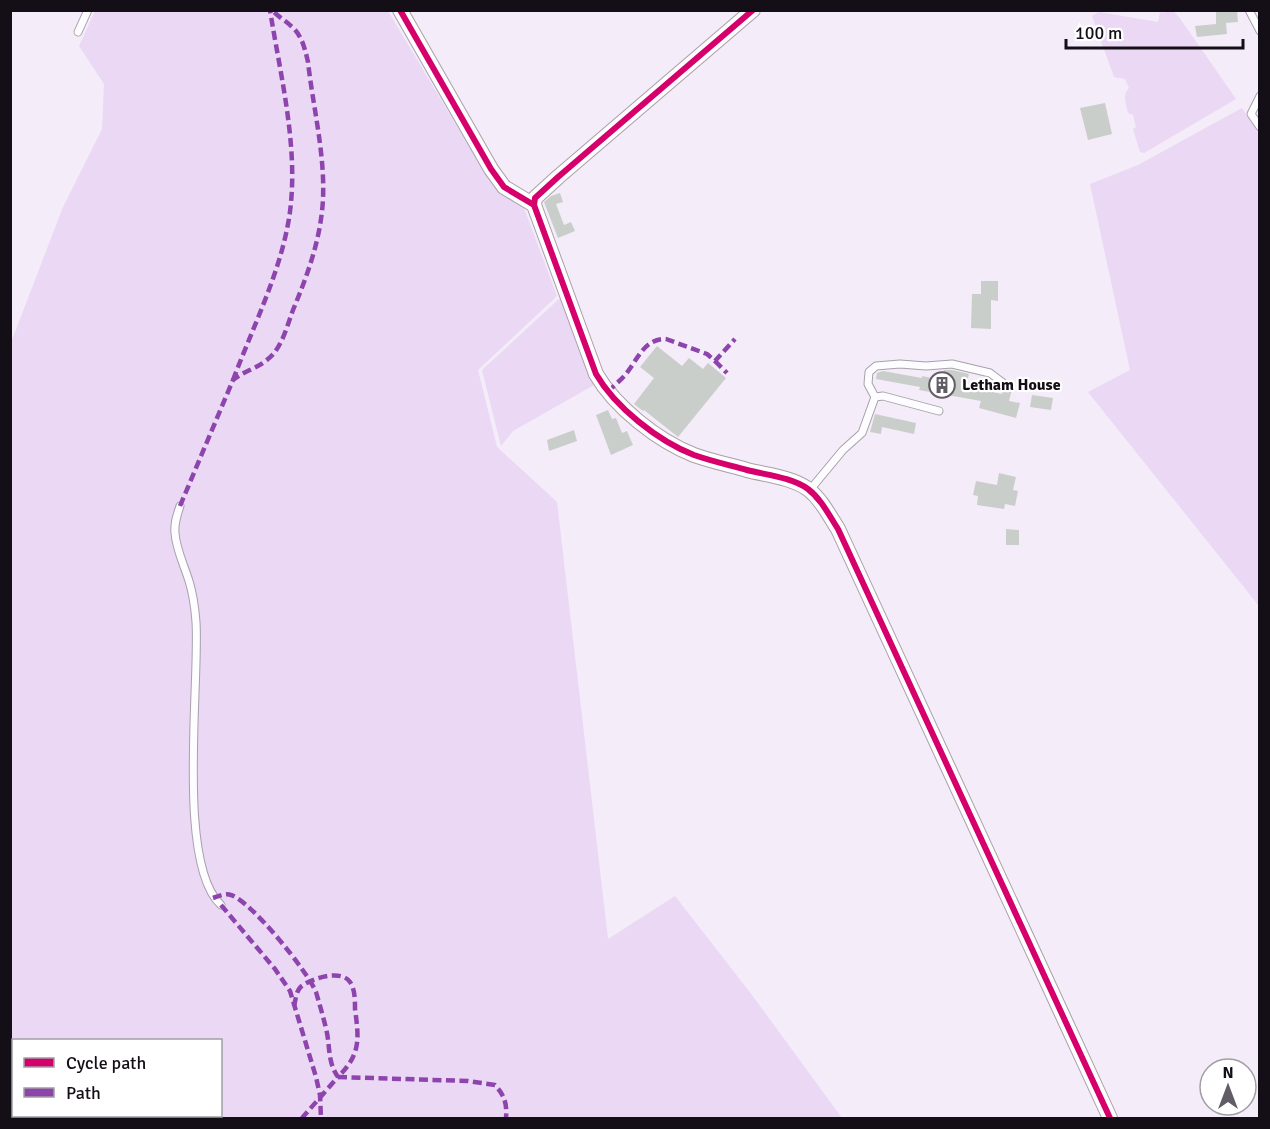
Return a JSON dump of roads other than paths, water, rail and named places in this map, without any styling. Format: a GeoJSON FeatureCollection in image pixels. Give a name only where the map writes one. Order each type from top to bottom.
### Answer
{"type":"FeatureCollection","features":[{"type":"Feature","properties":{"kind":"street"},"geometry":{"type":"LineString","coordinates":[[400,10],[491,169],[504,187],[534,205]]}},
{"type":"Feature","properties":{"kind":"street"},"geometry":{"type":"LineString","coordinates":[[753,10],[545,189],[535,198],[534,205],[596,374],[603,387],[634,418],[667,441],[692,454],[793,482],[809,491],[818,498],[838,529],[1110,1119]]}},
{"type":"Feature","properties":{"kind":"lane"},"geometry":{"type":"LineString","coordinates":[[78,32],[88,10]]}},
{"type":"Feature","properties":{"kind":"lane"},"geometry":{"type":"LineString","coordinates":[[1249,10],[1260,31]]}},
{"type":"Feature","properties":{"kind":"lane"},"geometry":{"type":"LineString","coordinates":[[1260,96],[1251,114],[1260,127]]}},
{"type":"Feature","properties":{"kind":"lane"},"geometry":{"type":"LineString","coordinates":[[809,491],[843,450],[862,433],[875,397],[868,384],[869,372],[876,366],[952,364],[990,374],[1010,388]]}},
{"type":"Feature","properties":{"kind":"lane"},"geometry":{"type":"LineString","coordinates":[[875,397],[883,396],[939,411]]}},
{"type":"Feature","properties":{"kind":"lane"},"geometry":{"type":"LineString","coordinates":[[180,506],[175,521],[175,532],[190,583],[196,622],[194,808],[201,861],[213,898],[221,905]]}},
{"type":"Feature","properties":{"kind":"place","name":"Letham House"},"geometry":{"type":"Point","coordinates":[942,385]}}]}
